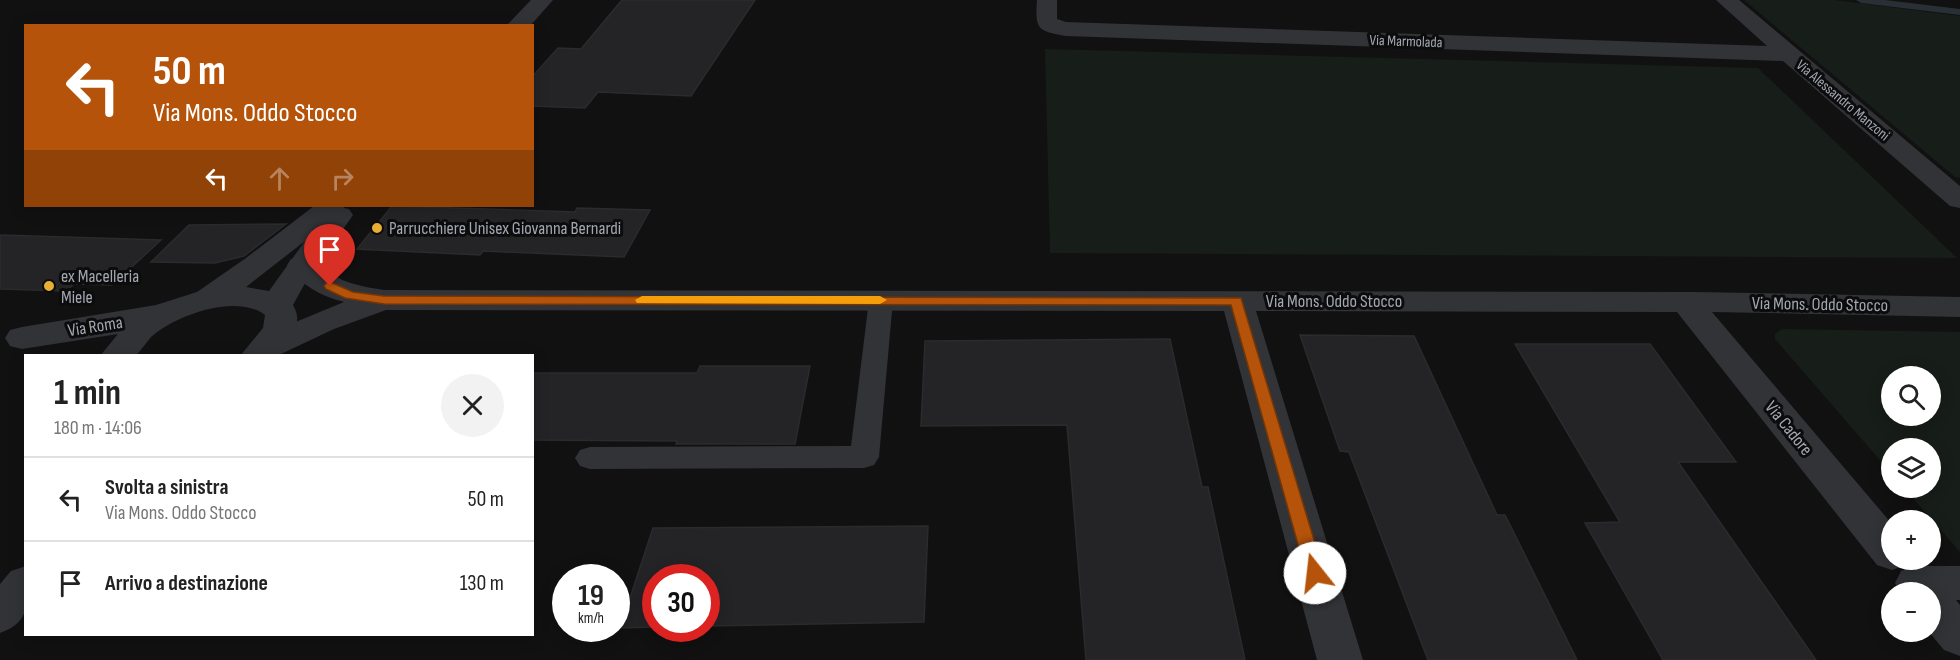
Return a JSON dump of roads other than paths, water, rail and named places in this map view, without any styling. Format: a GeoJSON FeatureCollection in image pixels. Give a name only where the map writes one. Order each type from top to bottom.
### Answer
{"type":"FeatureCollection","features":[{"type":"Feature","properties":{"kind":"street"},"geometry":{"type":"LineString","coordinates":[[519,24],[543,0]]}},
{"type":"Feature","properties":{"kind":"street","name":"Via Marmolada"},"geometry":{"type":"LineString","coordinates":[[1047,0],[1046,21],[1054,27],[1065,29],[1789,54]]}},
{"type":"Feature","properties":{"kind":"street","name":"Via Alessandro Manzoni"},"geometry":{"type":"LineString","coordinates":[[1726,0],[1960,200]]}},
{"type":"Feature","properties":{"kind":"street"},"geometry":{"type":"LineString","coordinates":[[205,299],[237,281],[330,207]]}},
{"type":"Feature","properties":{"kind":"street"},"geometry":{"type":"LineString","coordinates":[[263,351],[282,325],[278,307],[302,265],[344,207]]}},
{"type":"Feature","properties":{"kind":"street","name":"Via Mons. Oddo Stocco"},"geometry":{"type":"LineString","coordinates":[[302,265],[312,277],[350,295],[384,300],[1686,302],[1960,307]]}},
{"type":"Feature","properties":{"kind":"street","name":"Via Roma"},"geometry":{"type":"LineString","coordinates":[[11,338],[120,323],[168,312],[224,295],[256,296],[278,307]]}},
{"type":"Feature","properties":{"kind":"street"},"geometry":{"type":"LineString","coordinates":[[278,307],[350,295]]}},
{"type":"Feature","properties":{"kind":"street","name":"Via Mons. Oddo Stocco"},"geometry":{"type":"LineString","coordinates":[[263,351],[341,312],[384,300]]}},
{"type":"Feature","properties":{"kind":"street"},"geometry":{"type":"LineString","coordinates":[[1237,301],[1340,660]]}},
{"type":"Feature","properties":{"kind":"street","name":"Via Cadore"},"geometry":{"type":"LineString","coordinates":[[1686,302],[1960,637]]}},
{"type":"Feature","properties":{"kind":"street","name":"Via Roma"},"geometry":{"type":"LineString","coordinates":[[118,354],[136,332],[168,312]]}},
{"type":"Feature","properties":{"kind":"street","name":"Via Roma"},"geometry":{"type":"LineString","coordinates":[[11,338],[67,344],[98,354]]}},
{"type":"Feature","properties":{"kind":"street"},"geometry":{"type":"LineString","coordinates":[[1912,578],[1960,584]]}},
{"type":"Feature","properties":{"kind":"street"},"geometry":{"type":"LineString","coordinates":[[0,615],[24,585]]}},
{"type":"Feature","properties":{"kind":"lane"},"geometry":{"type":"LineString","coordinates":[[590,458],[864,457],[881,300]]}},
{"type":"Feature","properties":{"kind":"waterway"},"geometry":{"type":"LineString","coordinates":[[1861,0],[1960,12]]}},
{"type":"Feature","properties":{"kind":"place","name":"Parrucchiere Unisex Giovanna Bernardi"},"geometry":{"type":"Point","coordinates":[377,228]}},
{"type":"Feature","properties":{"kind":"place","name":"ex Macelleria Miele"},"geometry":{"type":"Point","coordinates":[49,286]}}]}
